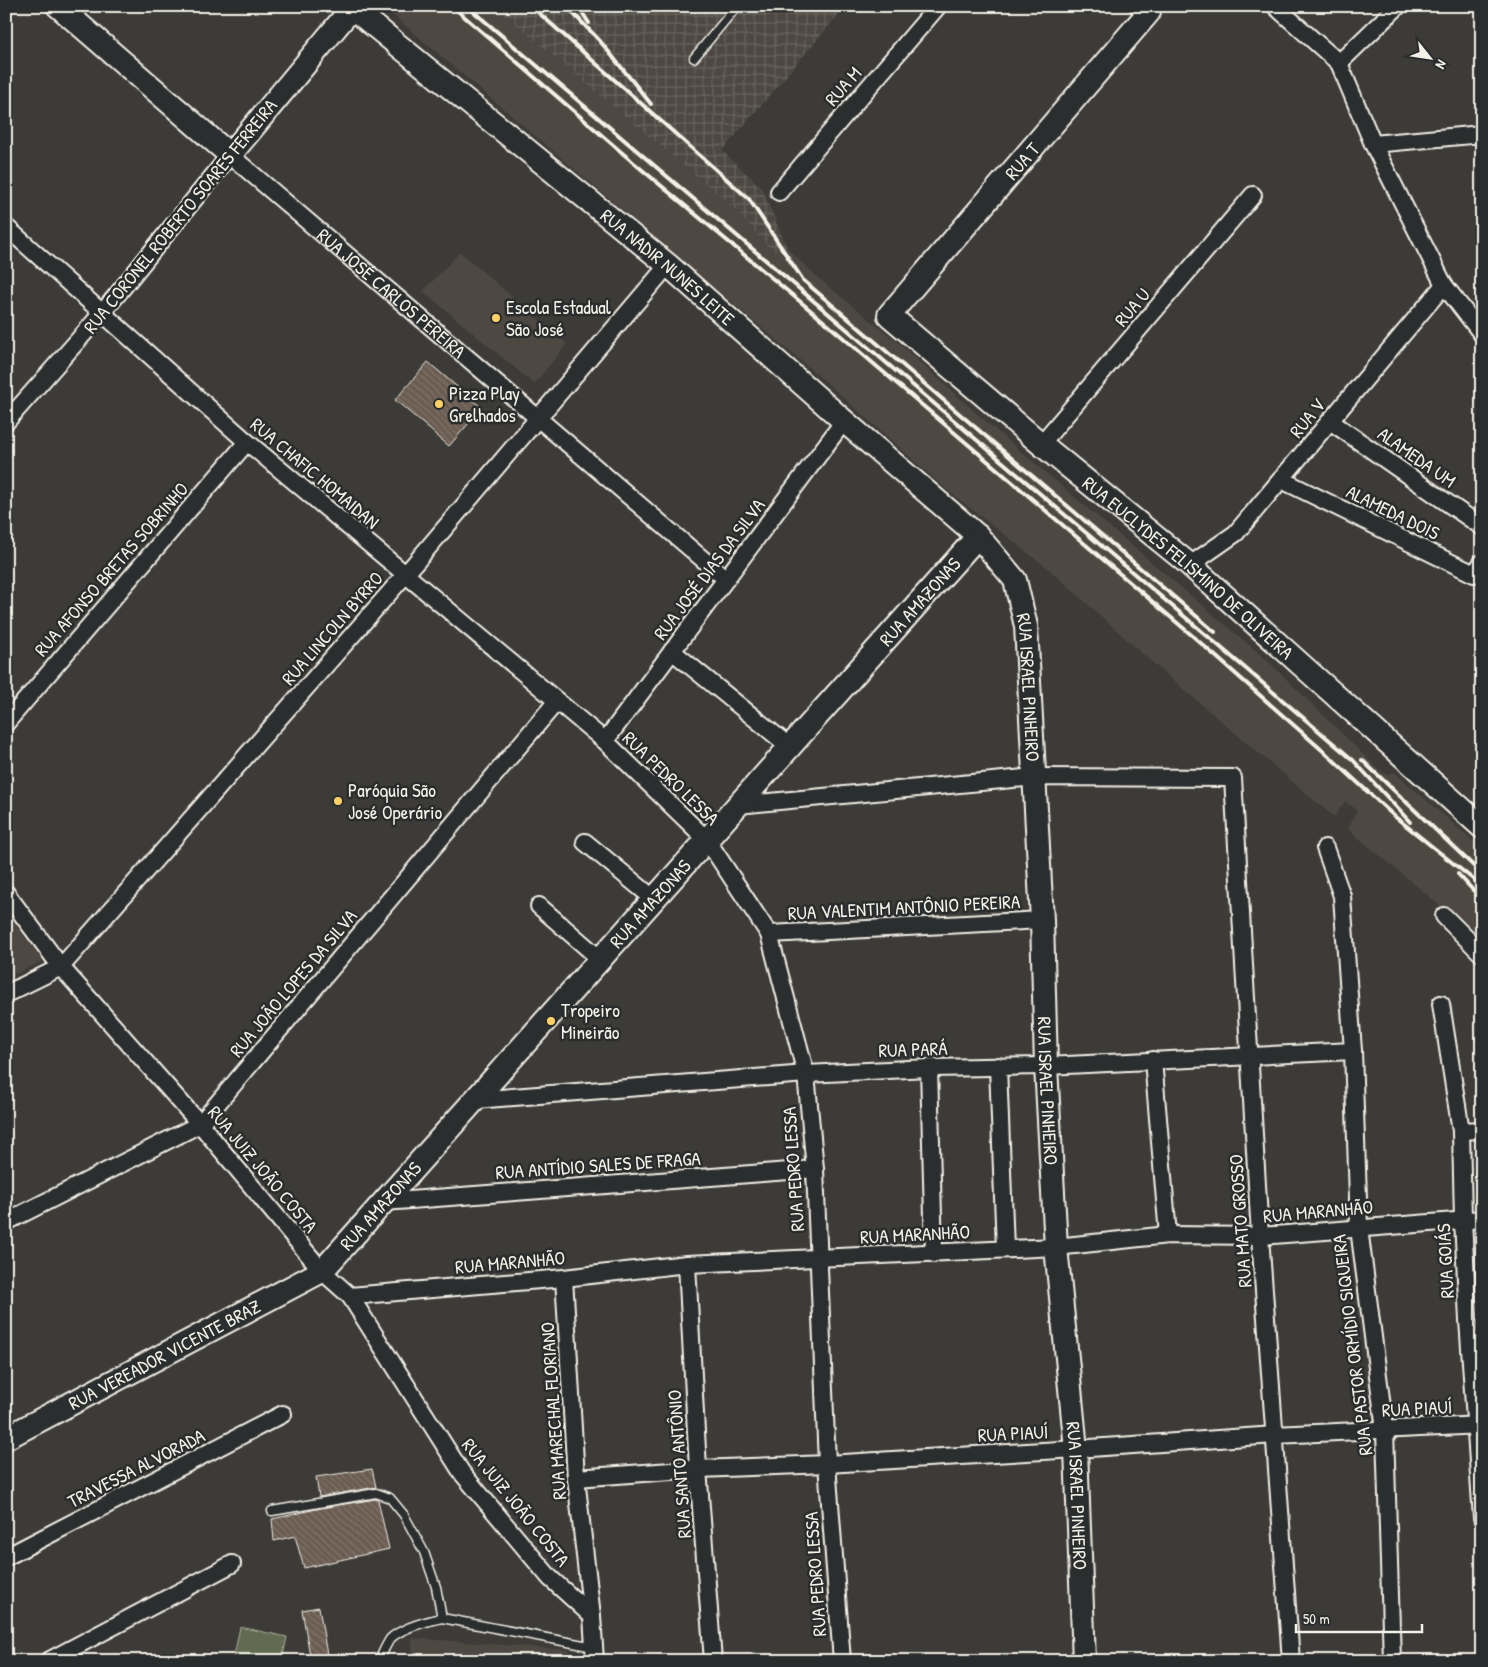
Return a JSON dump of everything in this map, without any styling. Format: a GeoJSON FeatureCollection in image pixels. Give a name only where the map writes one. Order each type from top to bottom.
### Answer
{"type":"FeatureCollection","features":[{"type":"Feature","properties":{"kind":"street","name":"RUA JOSÉ CARLOS PEREIRA"},"geometry":{"type":"LineString","coordinates":[[58,6],[726,579]]}},
{"type":"Feature","properties":{"kind":"street","name":"RUA M"},"geometry":{"type":"LineString","coordinates":[[779,192],[938,6]]}},
{"type":"Feature","properties":{"kind":"street"},"geometry":{"type":"LineString","coordinates":[[1274,6],[1338,63],[1373,144],[1444,285],[1482,334]]}},
{"type":"Feature","properties":{"kind":"street"},"geometry":{"type":"LineString","coordinates":[[1338,63],[1398,6]]}},
{"type":"Feature","properties":{"kind":"street","name":"RUA CORONEL ROBERTO SOARES FERREIRA"},"geometry":{"type":"LineString","coordinates":[[6,422],[103,312],[351,7]]}},
{"type":"Feature","properties":{"kind":"street","name":"RUA NADIR NUNES LEITE"},"geometry":{"type":"LineString","coordinates":[[351,7],[668,266],[978,536]]}},
{"type":"Feature","properties":{"kind":"street","name":"RUA T"},"geometry":{"type":"LineString","coordinates":[[889,315],[1148,8]]}},
{"type":"Feature","properties":{"kind":"street"},"geometry":{"type":"LineString","coordinates":[[1373,144],[1482,134]]}},
{"type":"Feature","properties":{"kind":"street","name":"RUA U"},"geometry":{"type":"LineString","coordinates":[[1041,444],[1253,195]]}},
{"type":"Feature","properties":{"kind":"street","name":"RUA CHAFIC HOMAIDAN"},"geometry":{"type":"LineString","coordinates":[[6,227],[247,442],[605,741]]}},
{"type":"Feature","properties":{"kind":"street","name":"RUA LINCOLN BYRRO"},"geometry":{"type":"LineString","coordinates":[[6,994],[61,967],[405,575],[668,266]]}},
{"type":"Feature","properties":{"kind":"street","name":"RUA V"},"geometry":{"type":"LineString","coordinates":[[1190,565],[1236,533],[1444,285]]}},
{"type":"Feature","properties":{"kind":"street","name":"RUA EUCLYDES FELISMINO DE OLIVEIRA"},"geometry":{"type":"LineString","coordinates":[[889,315],[1041,444],[1190,565],[1482,827]]}},
{"type":"Feature","properties":{"kind":"street","name":"ALAMEDA UM"},"geometry":{"type":"LineString","coordinates":[[1330,420],[1482,527]]}},
{"type":"Feature","properties":{"kind":"street","name":"RUA JOSÉ DIAS DA SILVA"},"geometry":{"type":"LineString","coordinates":[[605,741],[844,421]]}},
{"type":"Feature","properties":{"kind":"street","name":"RUA AFONSO BRETAS SOBRINHO"},"geometry":{"type":"LineString","coordinates":[[6,723],[247,442]]}},
{"type":"Feature","properties":{"kind":"street","name":"ALAMEDA DOIS"},"geometry":{"type":"LineString","coordinates":[[1282,480],[1474,574],[1482,563]]}},
{"type":"Feature","properties":{"kind":"street","name":"RUA AMAZONAS"},"geometry":{"type":"LineString","coordinates":[[322,1271],[978,536]]}},
{"type":"Feature","properties":{"kind":"street","name":"RUA ISRAEL PINHEIRO"},"geometry":{"type":"LineString","coordinates":[[978,536],[1015,580],[1026,626],[1042,920],[1046,1066],[1056,1247],[1076,1449],[1084,1661]]}},
{"type":"Feature","properties":{"kind":"street"},"geometry":{"type":"LineString","coordinates":[[672,651],[790,747]]}},
{"type":"Feature","properties":{"kind":"street","name":"RUA JOÃO LOPES DA SILVA"},"geometry":{"type":"LineString","coordinates":[[6,1222],[200,1124],[558,701]]}},
{"type":"Feature","properties":{"kind":"street","name":"RUA PEDRO LESSA"},"geometry":{"type":"LineString","coordinates":[[605,741],[707,840],[768,934],[806,1074],[814,1169],[827,1464],[842,1661]]}},
{"type":"Feature","properties":{"kind":"street"},"geometry":{"type":"LineString","coordinates":[[737,805],[1035,777]]}},
{"type":"Feature","properties":{"kind":"street","name":"RUA MATO GROSSO"},"geometry":{"type":"LineString","coordinates":[[1035,777],[1233,778],[1260,1236],[1291,1661]]}},
{"type":"Feature","properties":{"kind":"street"},"geometry":{"type":"LineString","coordinates":[[585,842],[654,899]]}},
{"type":"Feature","properties":{"kind":"street","name":"RUA PASTOR ORMÍDIO SIQUEIRA"},"geometry":{"type":"LineString","coordinates":[[1325,848],[1342,896],[1353,1051],[1358,1228],[1385,1430],[1392,1661]]}},
{"type":"Feature","properties":{"kind":"street","name":"RUA JUIZ JOÃO COSTA"},"geometry":{"type":"LineString","coordinates":[[6,893],[61,967],[200,1124],[322,1271],[350,1296],[462,1473],[550,1578],[592,1616]]}},
{"type":"Feature","properties":{"kind":"street"},"geometry":{"type":"LineString","coordinates":[[539,906],[600,959]]}},
{"type":"Feature","properties":{"kind":"street"},"geometry":{"type":"LineString","coordinates":[[1444,916],[1482,954]]}},
{"type":"Feature","properties":{"kind":"street","name":"RUA VALENTIM ANTÔNIO PEREIRA"},"geometry":{"type":"LineString","coordinates":[[768,934],[1042,920]]}},
{"type":"Feature","properties":{"kind":"street","name":"RUA GOIÁS"},"geometry":{"type":"LineString","coordinates":[[1441,1004],[1461,1131],[1463,1219],[1475,1320],[1482,1518]]}},
{"type":"Feature","properties":{"kind":"street","name":"RUA PARÁ"},"geometry":{"type":"LineString","coordinates":[[475,1100],[806,1074],[928,1068],[1046,1066],[1353,1051]]}},
{"type":"Feature","properties":{"kind":"street"},"geometry":{"type":"LineString","coordinates":[[1153,1060],[1168,1235]]}},
{"type":"Feature","properties":{"kind":"street"},"geometry":{"type":"LineString","coordinates":[[998,1066],[1005,1249]]}},
{"type":"Feature","properties":{"kind":"street"},"geometry":{"type":"LineString","coordinates":[[928,1068],[934,1254]]}},
{"type":"Feature","properties":{"kind":"street"},"geometry":{"type":"LineString","coordinates":[[1461,1131],[1482,1130]]}},
{"type":"Feature","properties":{"kind":"street","name":"RUA ANTÍDIO SALES DE FRAGA"},"geometry":{"type":"LineString","coordinates":[[384,1202],[814,1169]]}},
{"type":"Feature","properties":{"kind":"street","name":"RUA MARANHÃO"},"geometry":{"type":"LineString","coordinates":[[350,1296],[564,1278],[687,1264],[1056,1247],[1168,1235],[1260,1236],[1482,1218]]}},
{"type":"Feature","properties":{"kind":"street","name":"RUA SANTO ANTÔNIO"},"geometry":{"type":"LineString","coordinates":[[687,1264],[698,1469],[713,1661]]}},
{"type":"Feature","properties":{"kind":"street","name":"RUA VEREADOR VICENTE BRAZ"},"geometry":{"type":"LineString","coordinates":[[6,1438],[322,1271]]}},
{"type":"Feature","properties":{"kind":"street","name":"RUA MARECHAL FLORIANO"},"geometry":{"type":"LineString","coordinates":[[564,1278],[576,1478],[595,1654]]}},
{"type":"Feature","properties":{"kind":"street","name":"TRAVESSA ALVORADA"},"geometry":{"type":"LineString","coordinates":[[6,1557],[283,1414]]}},
{"type":"Feature","properties":{"kind":"street","name":"RUA PIAUÍ"},"geometry":{"type":"LineString","coordinates":[[576,1478],[698,1469],[827,1464],[1076,1449],[1275,1435],[1479,1426]]}},
{"type":"Feature","properties":{"kind":"street"},"geometry":{"type":"LineString","coordinates":[[48,1661],[232,1564]]}},
{"type":"Feature","properties":{"kind":"lane"},"geometry":{"type":"LineString","coordinates":[[694,58],[737,6]]}},
{"type":"Feature","properties":{"kind":"lane"},"geometry":{"type":"LineString","coordinates":[[272,1511],[323,1501],[376,1494],[390,1498],[404,1515],[424,1552],[436,1587],[442,1618]]}},
{"type":"Feature","properties":{"kind":"lane"},"geometry":{"type":"LineString","coordinates":[[379,1661],[391,1639],[402,1632],[442,1618],[595,1654]]}},
{"type":"Feature","properties":{"kind":"shaded area"},"geometry":{"type":"Polygon","coordinates":[[[382,6],[494,6],[707,185],[734,209],[773,252],[787,248],[818,278],[897,342],[993,428],[1268,661],[1381,772],[1388,775],[1394,772],[1482,850],[1482,943],[1348,829],[1357,810],[1345,801],[1334,817],[1155,665],[1050,570],[947,490],[827,383],[382,6]]]}},
{"type":"Feature","properties":{"kind":"shaded area"},"geometry":{"type":"Polygon","coordinates":[[[494,6],[846,6],[722,151],[762,188],[787,248],[773,252],[734,209],[707,185],[494,6]]]}},
{"type":"Feature","properties":{"kind":"shaded area","name":"Escola Estadual São José"},"geometry":{"type":"Polygon","coordinates":[[[460,252],[567,344],[534,384],[423,291],[460,252]]]}},
{"type":"Feature","properties":{"kind":"shaded area"},"geometry":{"type":"Polygon","coordinates":[[[6,911],[43,961],[6,978],[6,911]]]}},
{"type":"Feature","properties":{"kind":"shaded area"},"geometry":{"type":"Polygon","coordinates":[[[412,1638],[569,1650],[570,1661],[413,1661],[412,1638]]]}},
{"type":"Feature","properties":{"kind":"green space"},"geometry":{"type":"Polygon","coordinates":[[[240,1627],[287,1637],[282,1661],[233,1661],[240,1627]]]}},
{"type":"Feature","properties":{"kind":"building","name":"Pizza Play Grelhados"},"geometry":{"type":"Polygon","coordinates":[[[428,362],[482,408],[449,446],[395,400],[428,362]]]}},
{"type":"Feature","properties":{"kind":"building"},"geometry":{"type":"Polygon","coordinates":[[[372,1469],[376,1487],[319,1497],[316,1477],[372,1469]]]}},
{"type":"Feature","properties":{"kind":"building"},"geometry":{"type":"Polygon","coordinates":[[[378,1500],[389,1549],[304,1568],[295,1536],[274,1541],[272,1519],[321,1508],[378,1500]]]}},
{"type":"Feature","properties":{"kind":"building"},"geometry":{"type":"Polygon","coordinates":[[[319,1607],[328,1661],[311,1661],[302,1610],[319,1607]]]}},
{"type":"Feature","properties":{"kind":"railway"},"geometry":{"type":"LineString","coordinates":[[452,6],[634,163],[833,329],[1195,638],[1394,816],[1482,888]]}},
{"type":"Feature","properties":{"kind":"railway"},"geometry":{"type":"LineString","coordinates":[[467,6],[1353,760],[1410,822]]}},
{"type":"Feature","properties":{"kind":"railway"},"geometry":{"type":"LineString","coordinates":[[531,6],[749,199],[803,280],[1215,632]]}},
{"type":"Feature","properties":{"kind":"railway"},"geometry":{"type":"LineString","coordinates":[[566,6],[600,41],[651,104]]}},
{"type":"Feature","properties":{"kind":"railway"},"geometry":{"type":"LineString","coordinates":[[578,6],[589,23]]}},
{"type":"Feature","properties":{"kind":"railway"},"geometry":{"type":"LineString","coordinates":[[1362,760],[1482,874]]}},
{"type":"Feature","properties":{"kind":"railway"},"geometry":{"type":"LineString","coordinates":[[1458,874],[1482,900]]}},
{"type":"Feature","properties":{"kind":"place","name":"Escola Estadual São José"},"geometry":{"type":"Point","coordinates":[496,318]}},
{"type":"Feature","properties":{"kind":"place","name":"Pizza Play Grelhados"},"geometry":{"type":"Point","coordinates":[439,404]}},
{"type":"Feature","properties":{"kind":"place","name":"Paróquia São José Operário"},"geometry":{"type":"Point","coordinates":[338,801]}},
{"type":"Feature","properties":{"kind":"place","name":"Tropeiro Mineirão"},"geometry":{"type":"Point","coordinates":[551,1021]}}]}
